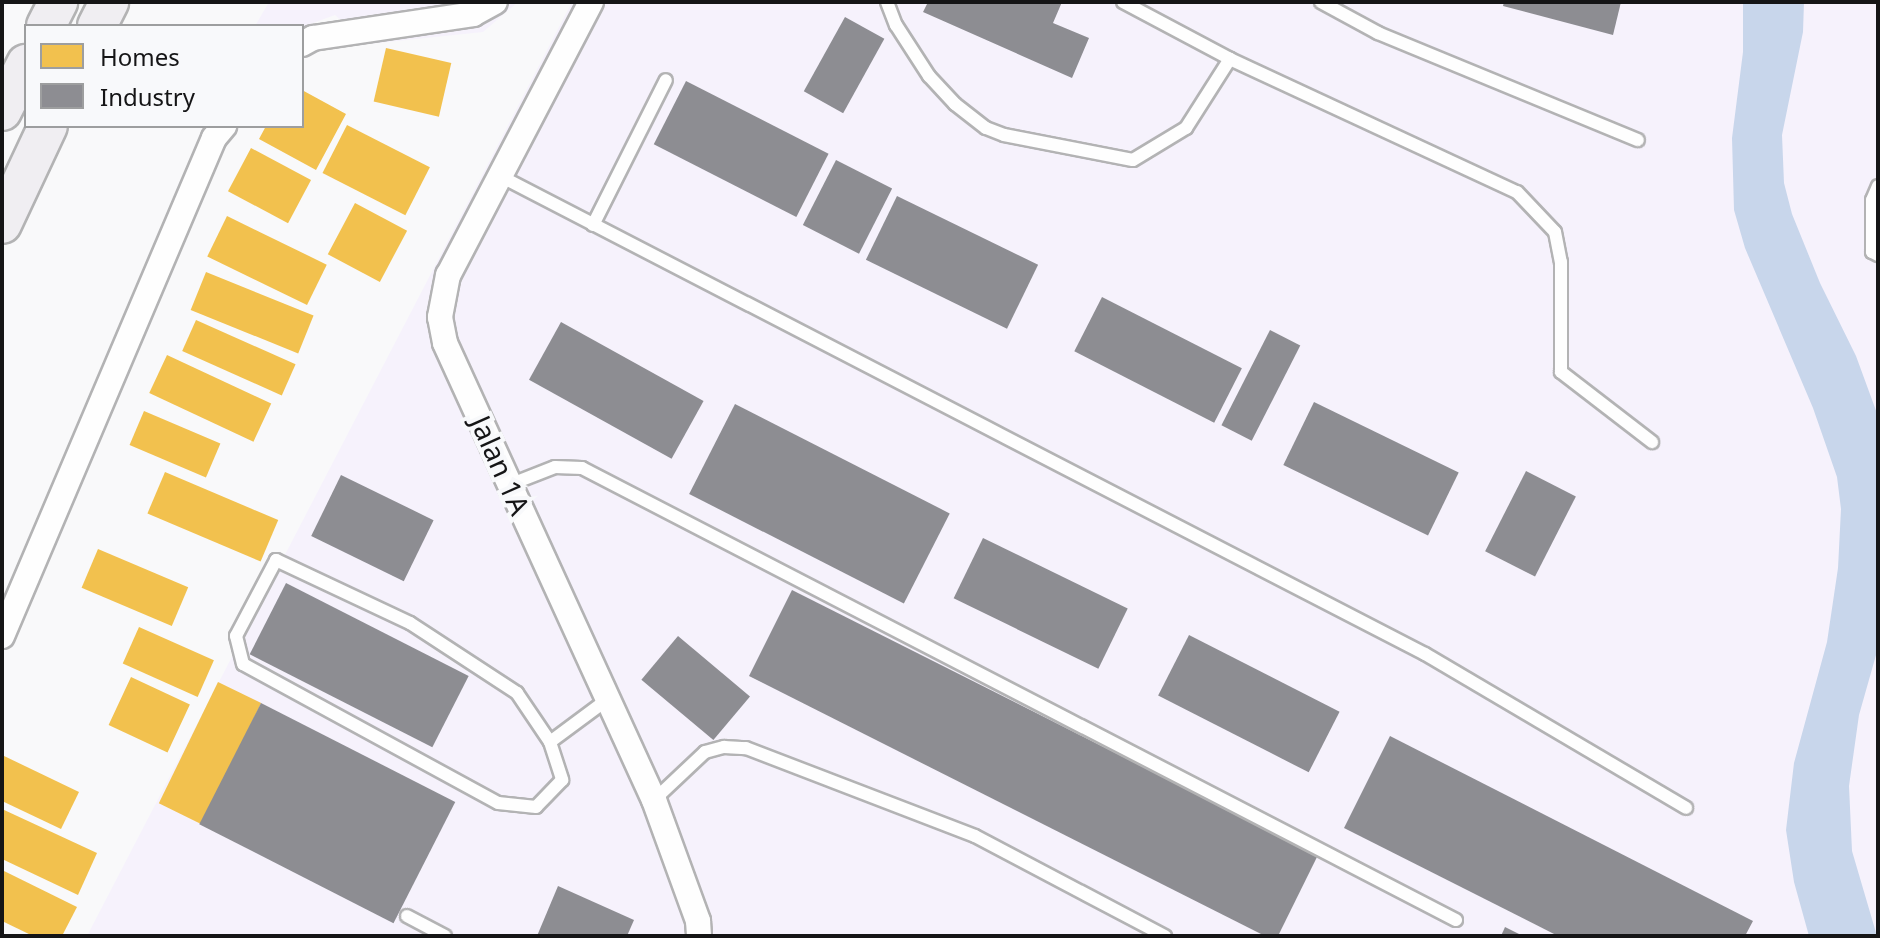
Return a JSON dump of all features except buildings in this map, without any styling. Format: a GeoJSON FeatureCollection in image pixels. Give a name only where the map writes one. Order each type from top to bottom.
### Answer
{"type":"FeatureCollection","features":[{"type":"Feature","properties":{"kind":"main road"},"geometry":{"type":"LineString","coordinates":[[47,24],[58,2]]}},
{"type":"Feature","properties":{"kind":"main road"},"geometry":{"type":"LineString","coordinates":[[98,24],[109,2]]}},
{"type":"Feature","properties":{"kind":"main road"},"geometry":{"type":"LineString","coordinates":[[2,111],[24,68]]}},
{"type":"Feature","properties":{"kind":"main road"},"geometry":{"type":"LineString","coordinates":[[2,224],[47,128]]}},
{"type":"Feature","properties":{"kind":"street"},"geometry":{"type":"LineString","coordinates":[[304,43],[313,38],[461,17],[495,2]]}},
{"type":"Feature","properties":{"kind":"street","name":"Jalan 1A"},"geometry":{"type":"LineString","coordinates":[[591,2],[448,275],[440,317],[445,343],[654,800],[698,921],[699,936]]}},
{"type":"Feature","properties":{"kind":"street"},"geometry":{"type":"LineString","coordinates":[[2,636],[214,138],[222,128]]}},
{"type":"Feature","properties":{"kind":"lane"},"geometry":{"type":"LineString","coordinates":[[887,2],[896,25],[929,76],[955,104],[986,128],[1004,135],[1133,160],[1186,128],[1230,59]]}},
{"type":"Feature","properties":{"kind":"lane"},"geometry":{"type":"LineString","coordinates":[[1123,2],[1230,59],[1517,192],[1555,232],[1561,262],[1561,372],[1652,442]]}},
{"type":"Feature","properties":{"kind":"lane"},"geometry":{"type":"LineString","coordinates":[[1321,2],[1378,33],[1638,140]]}},
{"type":"Feature","properties":{"kind":"lane"},"geometry":{"type":"LineString","coordinates":[[593,225],[666,80]]}},
{"type":"Feature","properties":{"kind":"lane"},"geometry":{"type":"LineString","coordinates":[[502,177],[1425,654],[1686,808]]}},
{"type":"Feature","properties":{"kind":"lane"},"geometry":{"type":"LineString","coordinates":[[1878,186],[1872,200],[1872,252],[1878,255]]}},
{"type":"Feature","properties":{"kind":"lane"},"geometry":{"type":"LineString","coordinates":[[509,485],[555,467],[582,468],[1456,920]]}},
{"type":"Feature","properties":{"kind":"lane"},"geometry":{"type":"LineString","coordinates":[[276,560],[410,623],[517,693],[550,742],[562,780],[536,807],[498,803],[243,664],[236,636],[276,560]]}},
{"type":"Feature","properties":{"kind":"lane"},"geometry":{"type":"LineString","coordinates":[[550,742],[608,699]]}},
{"type":"Feature","properties":{"kind":"lane"},"geometry":{"type":"LineString","coordinates":[[654,800],[705,752],[724,747],[746,748],[975,836],[1165,936]]}},
{"type":"Feature","properties":{"kind":"lane"},"geometry":{"type":"LineString","coordinates":[[407,916],[445,936]]}},
{"type":"Feature","properties":{"kind":"shaded area"},"geometry":{"type":"Polygon","coordinates":[[[269,2],[518,2],[483,32],[368,44],[335,15],[304,26],[256,24],[269,2]]]}},
{"type":"Feature","properties":{"kind":"shaded area"},"geometry":{"type":"Polygon","coordinates":[[[572,2],[1878,2],[1878,936],[87,936],[572,2]]]}},
{"type":"Feature","properties":{"kind":"water"},"geometry":{"type":"Polygon","coordinates":[[[1743,2],[1804,2],[1803,32],[1782,135],[1784,183],[1792,214],[1820,283],[1856,356],[1878,416],[1878,648],[1859,715],[1849,786],[1852,851],[1877,936],[1809,936],[1794,882],[1786,830],[1794,763],[1827,642],[1838,568],[1841,509],[1837,477],[1813,408],[1745,248],[1734,210],[1732,138],[1743,52],[1743,2]]]}}]}
